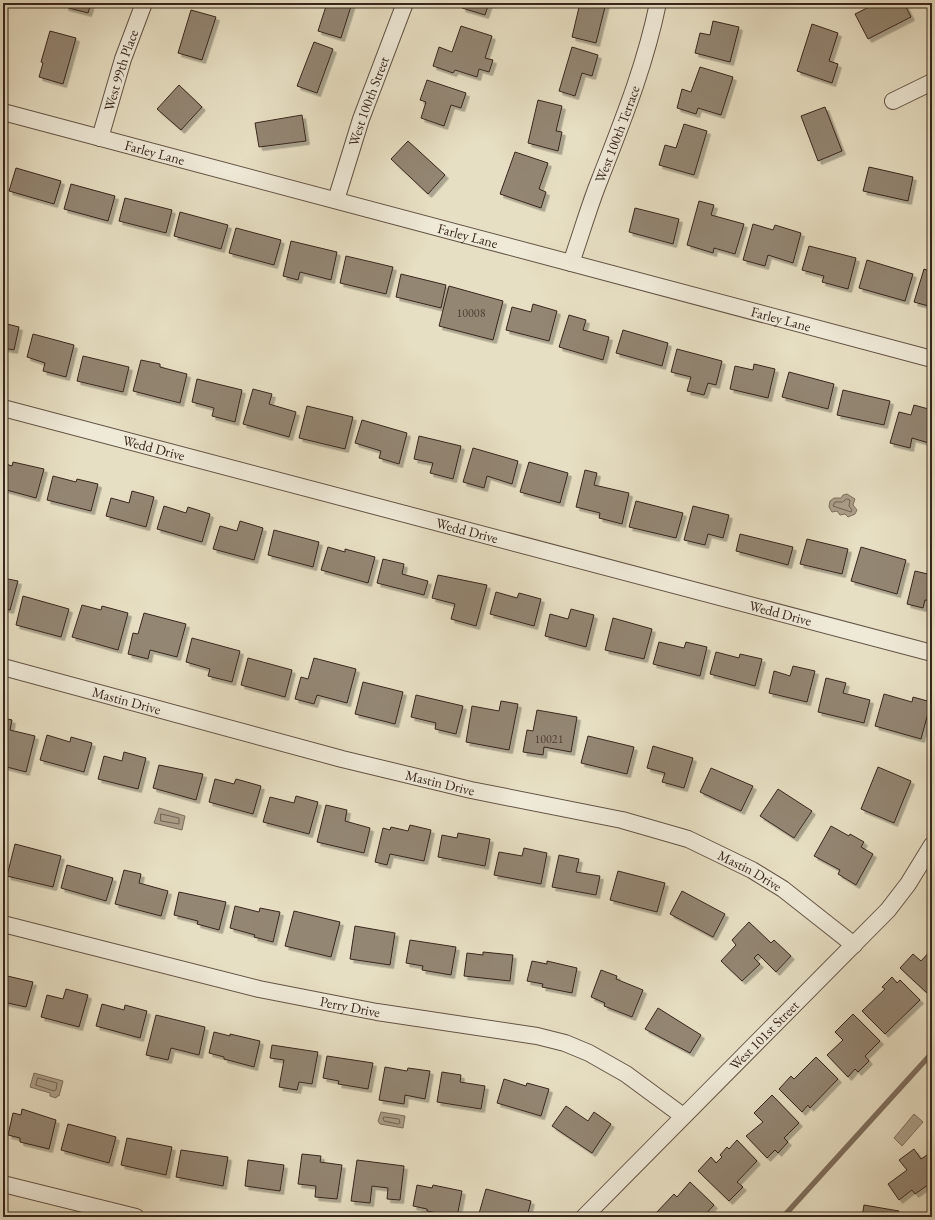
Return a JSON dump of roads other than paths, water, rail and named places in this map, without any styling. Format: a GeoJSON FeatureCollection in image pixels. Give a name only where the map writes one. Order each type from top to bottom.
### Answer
{"type":"FeatureCollection","features":[{"type":"Feature","properties":{"kind":"street","name":"West 99th Place"},"geometry":{"type":"LineString","coordinates":[[100,138],[123,58],[144,3]]}},
{"type":"Feature","properties":{"kind":"street","name":"West 100th Street"},"geometry":{"type":"LineString","coordinates":[[336,200],[361,118],[405,3]]}},
{"type":"Feature","properties":{"kind":"street","name":"West 100th Terrace"},"geometry":{"type":"LineString","coordinates":[[571,263],[600,180],[626,115],[636,85],[658,3]]}},
{"type":"Feature","properties":{"kind":"street"},"geometry":{"type":"LineString","coordinates":[[893,101],[932,82]]}},
{"type":"Feature","properties":{"kind":"street","name":"Farley Lane"},"geometry":{"type":"LineString","coordinates":[[3,112],[932,359]]}},
{"type":"Feature","properties":{"kind":"street","name":"Wedd Drive"},"geometry":{"type":"LineString","coordinates":[[3,408],[932,653]]}},
{"type":"Feature","properties":{"kind":"street","name":"Mastin Drive"},"geometry":{"type":"LineString","coordinates":[[3,667],[342,759],[472,790],[622,820],[688,839],[752,870],[783,889],[854,945]]}},
{"type":"Feature","properties":{"kind":"street","name":"West 101st Street"},"geometry":{"type":"LineString","coordinates":[[584,1217],[888,910],[908,884],[932,845]]}},
{"type":"Feature","properties":{"kind":"street","name":"Perry Drive"},"geometry":{"type":"LineString","coordinates":[[3,924],[259,989],[377,1012],[518,1033],[565,1043],[589,1053],[626,1074],[683,1116]]}},
{"type":"Feature","properties":{"kind":"street"},"geometry":{"type":"LineString","coordinates":[[3,1184],[136,1217]]}},
{"type":"Feature","properties":{"kind":"water"},"geometry":{"type":"Polygon","coordinates":[[[847,494],[855,499],[853,505],[857,510],[855,514],[848,517],[845,514],[840,515],[837,511],[832,512],[829,507],[830,501],[834,498],[841,498],[843,495],[847,494]]]}},
{"type":"Feature","properties":{"kind":"water"},"geometry":{"type":"Polygon","coordinates":[[[159,808],[185,816],[182,830],[154,823],[159,808]]]}},
{"type":"Feature","properties":{"kind":"water"},"geometry":{"type":"Polygon","coordinates":[[[34,1073],[63,1081],[59,1096],[56,1098],[50,1096],[50,1093],[30,1087],[34,1073]]]}},
{"type":"Feature","properties":{"kind":"water"},"geometry":{"type":"Polygon","coordinates":[[[381,1112],[405,1116],[403,1128],[380,1124],[378,1121],[381,1112]]]}},
{"type":"Feature","properties":{"kind":"water"},"geometry":{"type":"Polygon","coordinates":[[[914,1114],[923,1122],[902,1146],[894,1138],[914,1114]]]}},
{"type":"Feature","properties":{"kind":"waterway"},"geometry":{"type":"LineString","coordinates":[[783,1217],[932,1053]]}}]}
